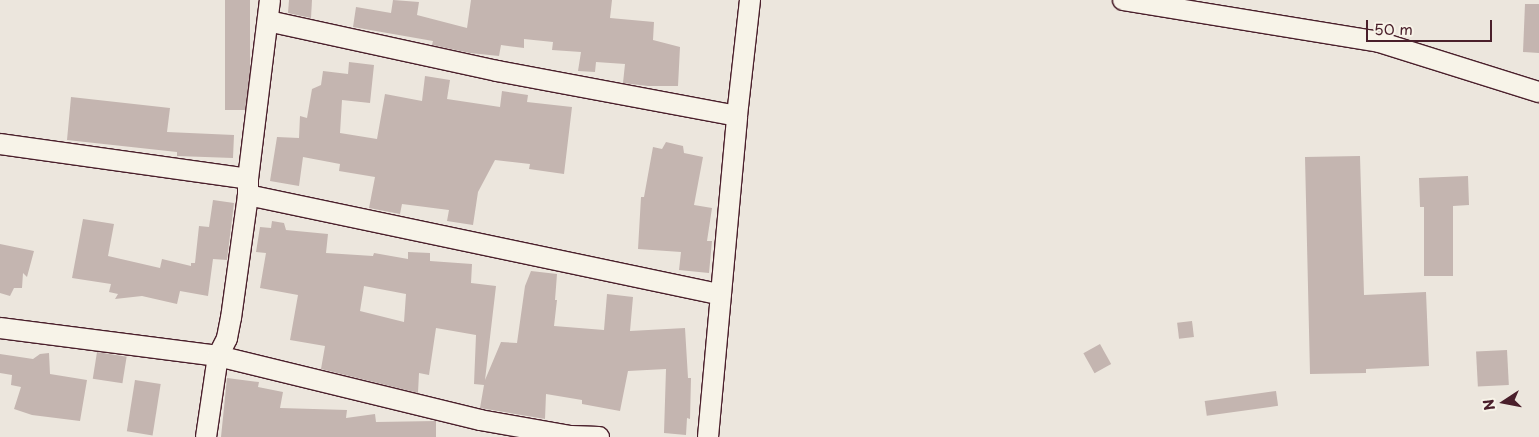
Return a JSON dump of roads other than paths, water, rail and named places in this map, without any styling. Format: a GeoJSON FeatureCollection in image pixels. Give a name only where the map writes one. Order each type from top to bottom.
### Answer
{"type":"FeatureCollection","features":[{"type":"Feature","properties":{"kind":"street"},"geometry":{"type":"LineString","coordinates":[[206,437],[218,356],[227,338],[248,187],[270,0]]}},
{"type":"Feature","properties":{"kind":"street"},"geometry":{"type":"LineString","coordinates":[[708,437],[737,116],[750,0]]}},
{"type":"Feature","properties":{"kind":"street"},"geometry":{"type":"LineString","coordinates":[[1123,0],[1379,42],[1539,92]]}},
{"type":"Feature","properties":{"kind":"street"},"geometry":{"type":"LineString","coordinates":[[268,21],[497,72],[737,116]]}},
{"type":"Feature","properties":{"kind":"street"},"geometry":{"type":"LineString","coordinates":[[0,144],[248,187],[721,295]]}},
{"type":"Feature","properties":{"kind":"street"},"geometry":{"type":"LineString","coordinates":[[0,328],[218,356],[480,420],[571,436],[598,437]]}}]}
